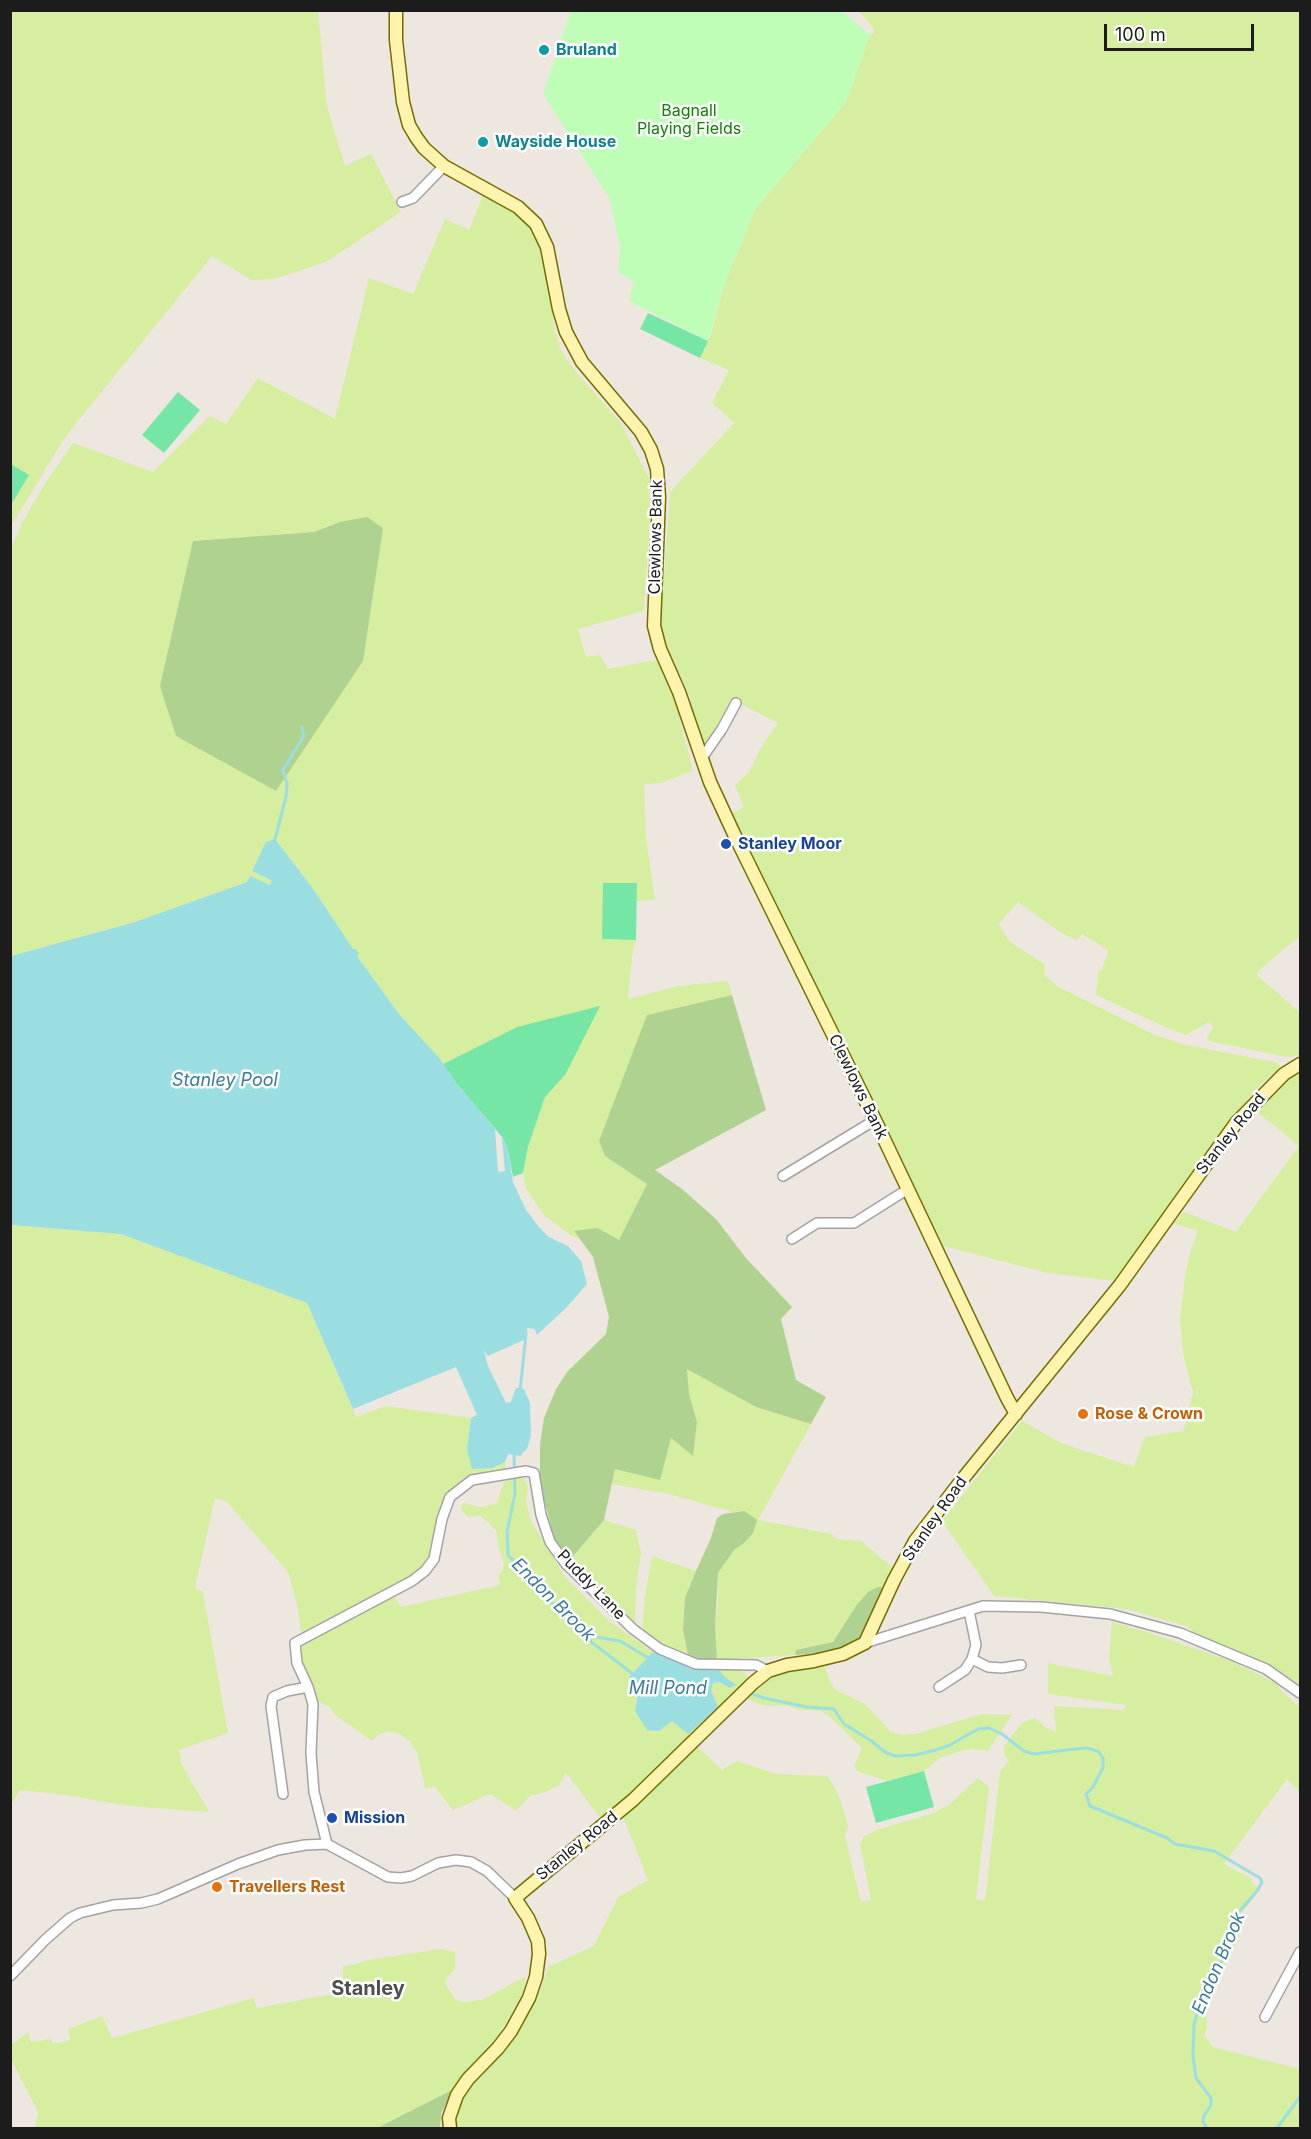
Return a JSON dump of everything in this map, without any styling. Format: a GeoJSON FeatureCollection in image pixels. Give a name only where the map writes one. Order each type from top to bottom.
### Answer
{"type":"FeatureCollection","features":[{"type":"Feature","properties":{"kind":"street","name":"Clewlows Bank"},"geometry":{"type":"LineString","coordinates":[[396,10],[397,50],[403,102],[409,125],[424,148],[444,166],[518,207],[536,224],[547,247],[559,309],[566,332],[582,362],[641,432],[651,450],[657,469],[659,497],[654,626],[660,649],[679,692],[710,782],[1016,1414]]}},
{"type":"Feature","properties":{"kind":"street"},"geometry":{"type":"LineString","coordinates":[[402,202],[413,198],[444,166]]}},
{"type":"Feature","properties":{"kind":"street"},"geometry":{"type":"LineString","coordinates":[[702,758],[736,703]]}},
{"type":"Feature","properties":{"kind":"street","name":"Stanley Road"},"geometry":{"type":"LineString","coordinates":[[515,1898],[633,1800],[739,1696],[768,1671],[843,1654],[865,1643],[915,1541],[1120,1285],[1236,1123],[1284,1074],[1300,1064]]}},
{"type":"Feature","properties":{"kind":"street"},"geometry":{"type":"LineString","coordinates":[[783,1176],[874,1120]]}},
{"type":"Feature","properties":{"kind":"street"},"geometry":{"type":"LineString","coordinates":[[792,1239],[817,1223],[854,1223],[908,1189]]}},
{"type":"Feature","properties":{"kind":"street","name":"Puddy Lane"},"geometry":{"type":"LineString","coordinates":[[327,1844],[314,1792],[311,1753],[313,1704],[297,1663],[295,1643],[412,1581],[425,1571],[434,1559],[442,1519],[450,1497],[472,1480],[522,1472],[534,1473],[541,1515],[550,1542],[566,1564],[633,1629],[660,1649],[696,1664],[756,1665],[768,1671]]}},
{"type":"Feature","properties":{"kind":"street"},"geometry":{"type":"LineString","coordinates":[[865,1643],[983,1606],[1041,1607],[1110,1614],[1180,1633],[1266,1669],[1300,1693]]}},
{"type":"Feature","properties":{"kind":"street"},"geometry":{"type":"LineString","coordinates":[[939,1687],[965,1670],[972,1659],[976,1645],[969,1611]]}},
{"type":"Feature","properties":{"kind":"street"},"geometry":{"type":"LineString","coordinates":[[972,1659],[988,1667],[1002,1668],[1021,1665]]}},
{"type":"Feature","properties":{"kind":"street"},"geometry":{"type":"LineString","coordinates":[[283,1794],[271,1706],[273,1697],[287,1691],[308,1687]]}},
{"type":"Feature","properties":{"kind":"street"},"geometry":{"type":"LineString","coordinates":[[10,1976],[46,1939],[70,1918],[80,1913],[113,1905],[158,1899],[238,1864],[278,1850],[327,1844],[388,1877],[401,1878],[412,1876],[438,1863],[456,1860],[471,1862],[487,1871],[522,1907],[538,1941],[539,1954],[536,1977],[529,1998],[511,2031],[468,2079],[457,2095],[449,2118],[450,2128]]}},
{"type":"Feature","properties":{"kind":"street"},"geometry":{"type":"LineString","coordinates":[[1265,2017],[1300,1952]]}},
{"type":"Feature","properties":{"kind":"green space"},"geometry":{"type":"Polygon","coordinates":[[[11,11],[318,11],[327,107],[345,166],[371,154],[401,212],[326,262],[274,279],[251,280],[212,256],[65,437],[11,526],[11,11]]]}},
{"type":"Feature","properties":{"kind":"green space","name":"Bagnall Playing Fields"},"geometry":{"type":"Polygon","coordinates":[[[571,11],[842,11],[870,35],[846,102],[756,208],[724,285],[708,341],[629,301],[634,281],[618,272],[620,247],[610,199],[543,94],[571,11]]]}},
{"type":"Feature","properties":{"kind":"green space"},"geometry":{"type":"Polygon","coordinates":[[[858,11],[1300,11],[1300,936],[1256,974],[1300,1013],[1300,1055],[1282,1056],[1209,1041],[1207,1038],[1213,1027],[1209,1022],[1186,1035],[1172,1030],[1096,995],[1098,971],[1102,970],[1108,950],[1082,934],[1077,940],[1063,934],[1018,902],[999,924],[1009,941],[1045,965],[1044,974],[1057,986],[1155,1035],[1186,1045],[1275,1062],[1280,1066],[1278,1073],[1272,1074],[1254,1091],[1230,1122],[1115,1281],[1048,1273],[943,1246],[870,1092],[731,814],[744,807],[735,785],[749,772],[762,746],[778,723],[734,700],[704,750],[690,697],[660,637],[670,492],[734,423],[712,403],[729,370],[700,358],[711,334],[724,285],[756,208],[846,102],[870,35],[875,32],[858,11]]]}},
{"type":"Feature","properties":{"kind":"green space"},"geometry":{"type":"Polygon","coordinates":[[[483,195],[527,221],[543,252],[554,326],[561,351],[576,372],[620,422],[650,480],[651,504],[644,611],[578,629],[586,657],[600,655],[608,669],[656,660],[672,689],[693,771],[661,783],[644,784],[646,838],[655,900],[637,901],[637,884],[603,939],[636,940],[628,999],[678,986],[728,981],[732,995],[647,1015],[605,1156],[647,1184],[619,1241],[574,1232],[580,1239],[572,1236],[545,1216],[526,1189],[523,1173],[528,1147],[545,1097],[565,1075],[517,1027],[443,1064],[399,1014],[357,956],[314,890],[275,839],[252,871],[272,881],[269,885],[250,876],[247,882],[135,922],[11,956],[11,548],[23,521],[46,482],[73,443],[153,472],[210,416],[226,424],[258,378],[335,419],[369,278],[413,294],[445,219],[469,230],[483,195]],[[340,522],[314,532],[193,541],[240,769],[276,791],[340,522]]]}},
{"type":"Feature","properties":{"kind":"green space"},"geometry":{"type":"Polygon","coordinates":[[[648,313],[708,341],[700,358],[640,329],[648,313]]]}},
{"type":"Feature","properties":{"kind":"green space"},"geometry":{"type":"Polygon","coordinates":[[[178,392],[200,410],[164,453],[142,435],[178,392]]]}},
{"type":"Feature","properties":{"kind":"green space"},"geometry":{"type":"Polygon","coordinates":[[[11,464],[29,475],[13,502],[11,500],[11,464]]]}},
{"type":"Feature","properties":{"kind":"green space"},"geometry":{"type":"Polygon","coordinates":[[[367,517],[383,528],[363,661],[276,791],[176,736],[160,686],[193,541],[314,532],[340,522],[367,517]]]}},
{"type":"Feature","properties":{"kind":"green space"},"geometry":{"type":"Polygon","coordinates":[[[603,883],[637,883],[636,940],[602,939],[603,883]]]}},
{"type":"Feature","properties":{"kind":"green space"},"geometry":{"type":"Polygon","coordinates":[[[732,995],[766,1110],[655,1170],[682,1189],[716,1219],[746,1258],[792,1307],[781,1319],[796,1380],[826,1397],[811,1424],[756,1407],[687,1369],[689,1394],[697,1422],[693,1456],[671,1438],[660,1480],[615,1469],[604,1520],[569,1561],[554,1538],[540,1484],[540,1444],[544,1418],[556,1389],[567,1372],[606,1334],[609,1317],[593,1257],[574,1231],[597,1228],[619,1240],[647,1184],[605,1156],[599,1141],[647,1015],[732,995]]]}},
{"type":"Feature","properties":{"kind":"green space"},"geometry":{"type":"Polygon","coordinates":[[[600,1006],[565,1075],[545,1097],[528,1147],[523,1173],[513,1177],[507,1146],[502,1137],[443,1064],[517,1027],[600,1006]]]}},
{"type":"Feature","properties":{"kind":"green space"},"geometry":{"type":"Polygon","coordinates":[[[1300,1070],[1300,1684],[1256,1659],[1195,1635],[1189,1627],[1127,1609],[994,1596],[942,1521],[1022,1421],[1063,1444],[1134,1467],[1145,1437],[1184,1431],[1193,1392],[1184,1359],[1180,1320],[1185,1276],[1198,1230],[1173,1224],[1184,1212],[1236,1232],[1299,1146],[1256,1111],[1300,1070]]]}},
{"type":"Feature","properties":{"kind":"green space"},"geometry":{"type":"Polygon","coordinates":[[[11,1225],[121,1234],[307,1303],[356,1417],[385,1406],[471,1418],[467,1449],[492,1468],[505,1462],[505,1472],[476,1476],[458,1484],[446,1497],[430,1559],[420,1571],[406,1582],[310,1633],[301,1633],[297,1604],[288,1572],[226,1501],[215,1498],[195,1588],[203,1592],[228,1733],[179,1750],[182,1765],[209,1812],[129,1806],[20,1790],[11,1805],[11,1225]]]}},
{"type":"Feature","properties":{"kind":"green space"},"geometry":{"type":"Polygon","coordinates":[[[687,1368],[756,1407],[811,1424],[758,1520],[832,1534],[836,1539],[861,1541],[892,1567],[883,1587],[878,1587],[856,1606],[833,1642],[797,1650],[795,1655],[717,1660],[715,1628],[718,1573],[734,1550],[743,1544],[744,1511],[733,1512],[669,1494],[612,1484],[615,1468],[671,1438],[693,1455],[697,1422],[689,1394],[687,1368]]]}},
{"type":"Feature","properties":{"kind":"green space"},"geometry":{"type":"Polygon","coordinates":[[[524,1478],[528,1487],[526,1502],[531,1521],[565,1577],[609,1621],[653,1652],[629,1677],[638,1692],[635,1711],[659,1731],[711,1690],[713,1683],[719,1682],[730,1688],[735,1685],[718,1668],[737,1669],[745,1673],[747,1679],[743,1687],[602,1820],[566,1773],[559,1785],[546,1792],[532,1794],[516,1811],[490,1794],[453,1810],[435,1787],[425,1788],[417,1753],[410,1741],[399,1734],[388,1731],[376,1736],[372,1741],[334,1714],[330,1707],[317,1701],[300,1660],[300,1652],[304,1644],[395,1597],[401,1607],[500,1585],[498,1575],[503,1570],[504,1563],[498,1546],[496,1530],[481,1516],[468,1517],[461,1509],[463,1503],[480,1507],[496,1504],[505,1480],[524,1478]]]}},
{"type":"Feature","properties":{"kind":"green space"},"geometry":{"type":"Polygon","coordinates":[[[744,1511],[757,1520],[753,1533],[734,1550],[718,1573],[715,1628],[717,1660],[706,1661],[688,1655],[683,1630],[685,1598],[711,1538],[717,1518],[723,1514],[744,1511]]]}},
{"type":"Feature","properties":{"kind":"green space"},"geometry":{"type":"Polygon","coordinates":[[[604,1520],[636,1530],[641,1553],[636,1589],[635,1627],[569,1561],[604,1520]]]}},
{"type":"Feature","properties":{"kind":"green space"},"geometry":{"type":"Polygon","coordinates":[[[652,1556],[696,1571],[685,1599],[683,1630],[688,1655],[659,1643],[642,1632],[652,1556]]]}},
{"type":"Feature","properties":{"kind":"green space"},"geometry":{"type":"Polygon","coordinates":[[[883,1587],[862,1637],[847,1646],[820,1653],[795,1655],[796,1650],[833,1642],[856,1606],[868,1592],[883,1587]]]}},
{"type":"Feature","properties":{"kind":"green space"},"geometry":{"type":"Polygon","coordinates":[[[1112,1622],[1234,1662],[1277,1684],[1282,1692],[1300,1707],[1300,1792],[1287,1779],[1224,1864],[1252,1879],[1252,1884],[1259,1887],[1250,1903],[1240,1914],[1239,1937],[1206,2004],[1207,2029],[1204,2035],[1213,2047],[1300,2069],[1300,2128],[456,2128],[457,2107],[476,2075],[521,2025],[542,1987],[548,1967],[594,1946],[618,1897],[648,1880],[622,1814],[697,1746],[722,1770],[737,1761],[776,1774],[828,1776],[839,1796],[848,1825],[845,1836],[861,1902],[871,1900],[860,1844],[864,1836],[879,1829],[931,1814],[950,1804],[978,1778],[989,1787],[976,1899],[985,1901],[1000,1772],[1009,1761],[1004,1753],[1004,1746],[1022,1723],[1035,1718],[1045,1727],[1056,1732],[1054,1706],[1124,1710],[1126,1705],[1048,1694],[1048,1663],[1113,1676],[1109,1659],[1112,1622]]]}},
{"type":"Feature","properties":{"kind":"green space"},"geometry":{"type":"Polygon","coordinates":[[[824,1665],[831,1684],[836,1690],[865,1704],[891,1732],[903,1735],[915,1734],[982,1714],[1012,1715],[988,1751],[971,1749],[957,1752],[940,1758],[924,1771],[887,1781],[857,1771],[854,1766],[862,1748],[828,1715],[821,1711],[801,1710],[789,1706],[762,1705],[746,1698],[772,1678],[824,1665]]]}},
{"type":"Feature","properties":{"kind":"green space"},"geometry":{"type":"Polygon","coordinates":[[[924,1771],[934,1807],[876,1823],[866,1787],[924,1771]]]}},
{"type":"Feature","properties":{"kind":"green space"},"geometry":{"type":"Polygon","coordinates":[[[441,1949],[455,1952],[455,1969],[448,1976],[445,1984],[456,2000],[463,2002],[482,2000],[526,1976],[523,1993],[491,2048],[471,2065],[452,2090],[377,2128],[35,2128],[38,2112],[11,2059],[11,2045],[28,2032],[31,2042],[51,2039],[53,2044],[70,2040],[68,2029],[102,2016],[112,2038],[254,1998],[257,2008],[343,1992],[343,1967],[373,1959],[441,1949]]]}},
{"type":"Feature","properties":{"kind":"green space"},"geometry":{"type":"Polygon","coordinates":[[[452,2090],[441,2114],[440,2128],[377,2128],[452,2090]]]}},
{"type":"Feature","properties":{"kind":"water","name":"Stanley Pool"},"geometry":{"type":"Polygon","coordinates":[[[275,839],[314,890],[353,949],[356,949],[359,954],[357,956],[399,1014],[440,1059],[457,1084],[495,1129],[498,1172],[505,1171],[502,1137],[507,1146],[513,1182],[526,1210],[549,1237],[568,1246],[581,1261],[587,1284],[566,1308],[537,1335],[535,1329],[528,1328],[524,1332],[526,1339],[488,1356],[484,1351],[488,1366],[506,1403],[511,1402],[516,1388],[520,1388],[524,1389],[530,1403],[531,1436],[527,1449],[521,1456],[508,1454],[505,1462],[492,1468],[472,1469],[467,1449],[471,1418],[477,1415],[456,1367],[353,1409],[307,1303],[121,1234],[11,1225],[11,956],[135,922],[247,882],[250,876],[270,885],[272,881],[252,871],[266,842],[275,839]]]}},
{"type":"Feature","properties":{"kind":"water","name":"Mill Pond"},"geometry":{"type":"Polygon","coordinates":[[[653,1652],[718,1668],[736,1685],[730,1688],[719,1682],[713,1683],[711,1690],[718,1707],[688,1734],[672,1721],[659,1731],[647,1730],[635,1711],[638,1693],[629,1677],[653,1652]]]}},
{"type":"Feature","properties":{"kind":"waterway"},"geometry":{"type":"LineString","coordinates":[[275,839],[286,797],[287,784],[283,770],[304,736],[302,727]]}},
{"type":"Feature","properties":{"kind":"waterway","name":"Endon Brook"},"geometry":{"type":"LineString","coordinates":[[520,1391],[525,1326]]}},
{"type":"Feature","properties":{"kind":"waterway","name":"Endon Brook"},"geometry":{"type":"LineString","coordinates":[[514,1455],[515,1494],[507,1532],[508,1555],[574,1627],[633,1674]]}},
{"type":"Feature","properties":{"kind":"waterway"},"geometry":{"type":"LineString","coordinates":[[585,1635],[620,1641],[650,1659]]}},
{"type":"Feature","properties":{"kind":"waterway","name":"Endon Brook"},"geometry":{"type":"LineString","coordinates":[[750,1693],[807,1707],[834,1709],[844,1724],[885,1752],[895,1756],[915,1755],[936,1750],[978,1729],[989,1728],[1002,1734],[1024,1751],[1034,1754],[1087,1748],[1094,1750],[1099,1752],[1103,1758],[1103,1768],[1093,1787],[1086,1794],[1090,1806],[1167,1838],[1175,1844],[1214,1851],[1260,1878],[1262,1882],[1258,1890],[1238,1913],[1235,1936],[1207,1983],[1194,2024],[1193,2055],[1196,2078],[1211,2098],[1211,2105],[1203,2122],[1207,2128]]}},
{"type":"Feature","properties":{"kind":"waterway"},"geometry":{"type":"LineString","coordinates":[[1277,2128],[1300,2097]]}},
{"type":"Feature","properties":{"kind":"place","name":"Bruland"},"geometry":{"type":"Point","coordinates":[544,50]}},
{"type":"Feature","properties":{"kind":"place","name":"Wayside House"},"geometry":{"type":"Point","coordinates":[483,142]}},
{"type":"Feature","properties":{"kind":"place","name":"Stanley Moor"},"geometry":{"type":"Point","coordinates":[726,844]}},
{"type":"Feature","properties":{"kind":"place","name":"Rose & Crown"},"geometry":{"type":"Point","coordinates":[1083,1414]}},
{"type":"Feature","properties":{"kind":"place","name":"Mission"},"geometry":{"type":"Point","coordinates":[332,1818]}},
{"type":"Feature","properties":{"kind":"place","name":"Travellers Rest"},"geometry":{"type":"Point","coordinates":[217,1887]}},
{"type":"Feature","properties":{"kind":"district","name":"Stanley"},"geometry":{"type":"Point","coordinates":[368,1989]}}]}
